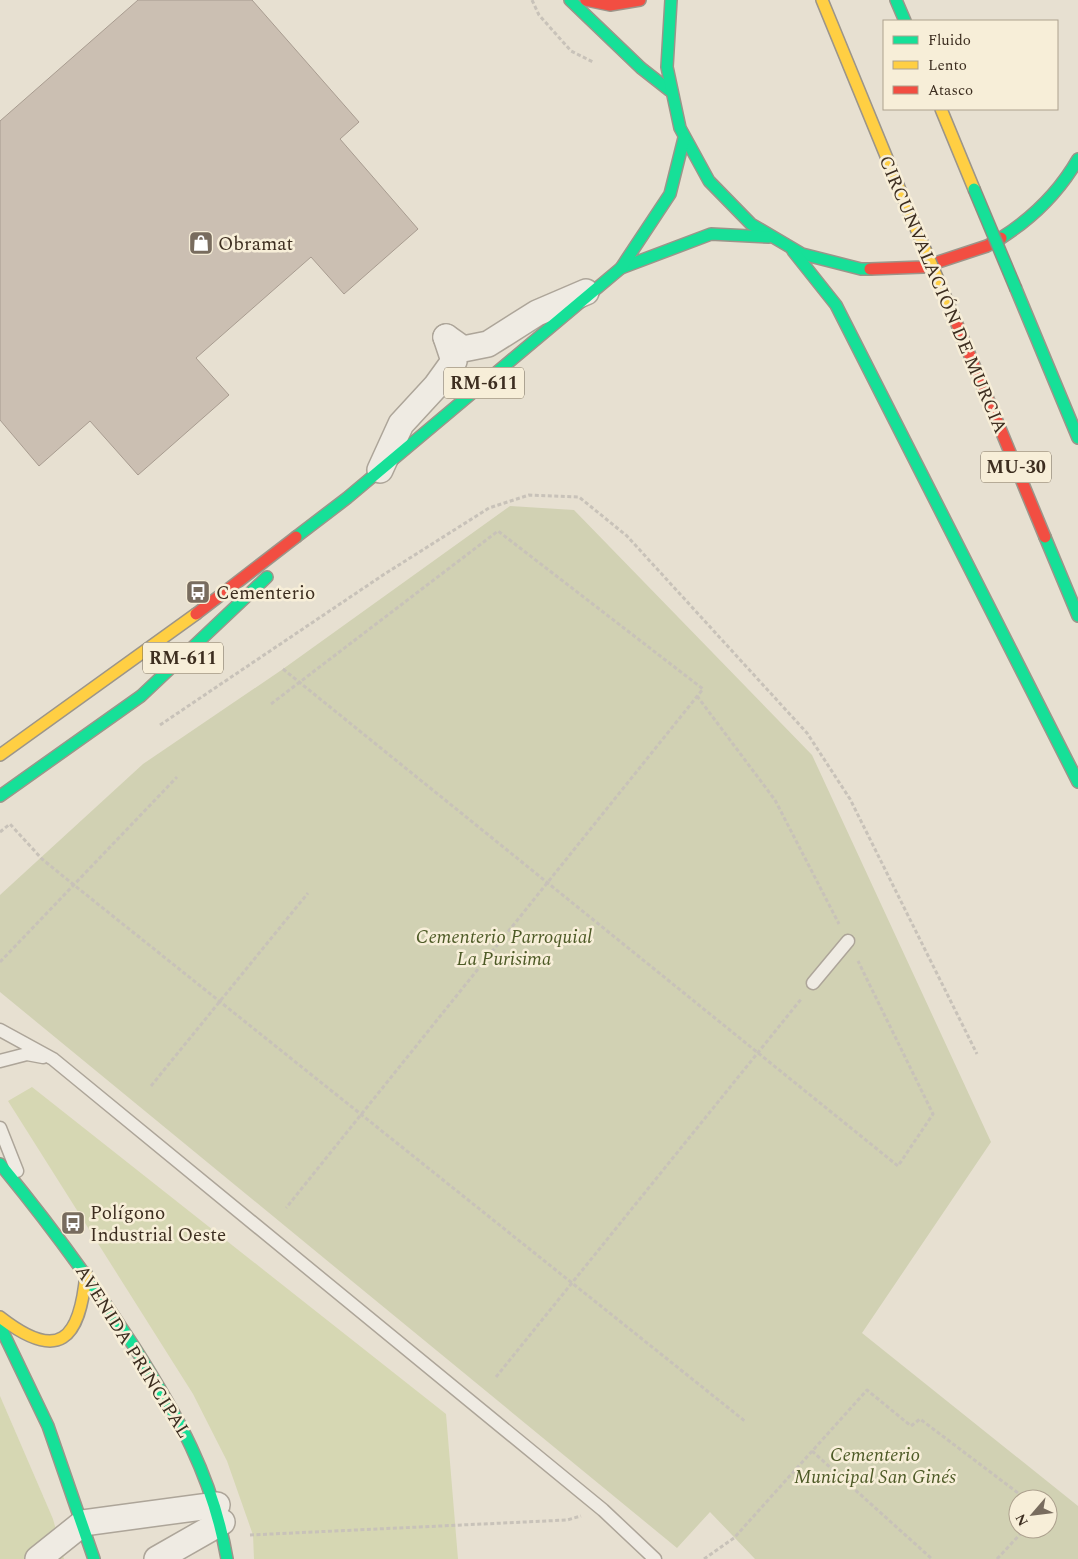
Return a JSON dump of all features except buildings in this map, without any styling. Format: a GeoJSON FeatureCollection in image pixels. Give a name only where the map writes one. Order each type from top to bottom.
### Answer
{"type":"FeatureCollection","features":[{"type":"Feature","properties":{"kind":"main road"},"geometry":{"type":"LineString","coordinates":[[570,0],[641,68],[669,90]]}},
{"type":"Feature","properties":{"kind":"main road"},"geometry":{"type":"LineString","coordinates":[[586,0],[610,5],[640,0]]}},
{"type":"Feature","properties":{"kind":"main road"},"geometry":{"type":"LineString","coordinates":[[671,0],[667,21],[665,56],[669,90],[684,138],[705,176],[734,210],[769,237],[793,251],[835,266],[879,272],[923,269],[966,257],[1006,237],[1041,209],[1069,175],[1078,159]]}},
{"type":"Feature","properties":{"kind":"main road","name":"CIRCUNVALACIÓN DE MURCIA"},"geometry":{"type":"LineString","coordinates":[[822,0],[1078,616]]}},
{"type":"Feature","properties":{"kind":"main road"},"geometry":{"type":"LineString","coordinates":[[896,0],[905,20]]}},
{"type":"Feature","properties":{"kind":"main road"},"geometry":{"type":"LineString","coordinates":[[941,110],[1078,438]]}},
{"type":"Feature","properties":{"kind":"main road","name":"RM-611"},"geometry":{"type":"LineString","coordinates":[[0,756],[172,632],[347,498],[620,268],[670,194],[684,138]]}},
{"type":"Feature","properties":{"kind":"main road","name":"RM-611"},"geometry":{"type":"LineString","coordinates":[[620,268],[711,234],[769,237]]}},
{"type":"Feature","properties":{"kind":"main road"},"geometry":{"type":"LineString","coordinates":[[793,251],[836,305],[1078,782]]}},
{"type":"Feature","properties":{"kind":"main road","name":"RM-611"},"geometry":{"type":"LineString","coordinates":[[0,796],[141,696],[176,666],[347,498]]}},
{"type":"Feature","properties":{"kind":"main road","name":"AVENIDA PRINCIPAL"},"geometry":{"type":"LineString","coordinates":[[0,1164],[86,1273],[189,1436],[221,1521],[227,1559]]}},
{"type":"Feature","properties":{"kind":"main road"},"geometry":{"type":"LineString","coordinates":[[0,1317],[22,1335],[36,1341],[49,1343],[62,1339],[72,1331],[79,1320],[83,1306],[86,1273]]}},
{"type":"Feature","properties":{"kind":"main road"},"geometry":{"type":"LineString","coordinates":[[0,1326],[48,1426],[94,1559]]}},
{"type":"Feature","properties":{"kind":"street"},"geometry":{"type":"LineString","coordinates":[[380,470],[401,424],[436,386],[454,361],[446,337],[463,349],[488,344],[536,313],[600,286]]}},
{"type":"Feature","properties":{"kind":"street"},"geometry":{"type":"LineString","coordinates":[[38,1559],[82,1522],[221,1521]]}},
{"type":"Feature","properties":{"kind":"street"},"geometry":{"type":"LineString","coordinates":[[157,1559],[221,1521]]}},
{"type":"Feature","properties":{"kind":"lane"},"geometry":{"type":"LineString","coordinates":[[813,984],[848,941]]}},
{"type":"Feature","properties":{"kind":"lane"},"geometry":{"type":"LineString","coordinates":[[0,1030],[53,1059],[603,1510],[656,1559]]}},
{"type":"Feature","properties":{"kind":"lane"},"geometry":{"type":"LineString","coordinates":[[0,1061],[27,1054],[53,1059]]}},
{"type":"Feature","properties":{"kind":"lane"},"geometry":{"type":"LineString","coordinates":[[0,1128],[29,1199]]}},
{"type":"Feature","properties":{"kind":"path"},"geometry":{"type":"LineString","coordinates":[[160,725],[384,574],[489,508],[529,495],[579,498],[627,536],[807,733],[850,800],[977,1054]]}},
{"type":"Feature","properties":{"kind":"path"},"geometry":{"type":"LineString","coordinates":[[271,704],[498,531],[703,688],[286,1208]]}},
{"type":"Feature","properties":{"kind":"path"},"geometry":{"type":"LineString","coordinates":[[283,670],[898,1166]]}},
{"type":"Feature","properties":{"kind":"path"},"geometry":{"type":"LineString","coordinates":[[0,962],[178,777]]}},
{"type":"Feature","properties":{"kind":"path"},"geometry":{"type":"LineString","coordinates":[[0,832],[10,824],[42,859],[746,1422]]}},
{"type":"Feature","properties":{"kind":"path"},"geometry":{"type":"LineString","coordinates":[[151,1086],[308,893]]}},
{"type":"Feature","properties":{"kind":"path"},"geometry":{"type":"LineString","coordinates":[[496,1377],[813,984]]}},
{"type":"Feature","properties":{"kind":"path"},"geometry":{"type":"LineString","coordinates":[[704,1559],[734,1538],[867,1390],[911,1426],[920,1419],[1013,1489]]}},
{"type":"Feature","properties":{"kind":"path"},"geometry":{"type":"LineString","coordinates":[[812,1452],[932,1559]]}},
{"type":"Feature","properties":{"kind":"path"},"geometry":{"type":"LineString","coordinates":[[221,1521],[567,1520],[603,1510]]}},
{"type":"Feature","properties":{"kind":"path"},"geometry":{"type":"LineString","coordinates":[[996,1559],[1015,1539]]}},
{"type":"Feature","properties":{"kind":"green space","name":"Cementerio Parroquial La Purisima"},"geometry":{"type":"Polygon","coordinates":[[[510,506],[574,510],[812,755],[991,1142],[862,1333],[1057,1489],[1008,1489],[1008,1539],[1058,1539],[1058,1490],[1078,1506],[1078,1559],[755,1559],[710,1512],[677,1548],[0,992],[0,895],[143,764],[283,669],[510,506]]]}},
{"type":"Feature","properties":{"kind":"green space"},"geometry":{"type":"Polygon","coordinates":[[[32,1087],[446,1414],[458,1559],[254,1559],[253,1535],[227,1461],[193,1394],[8,1101],[32,1087]]]}},
{"type":"Feature","properties":{"kind":"green space"},"geometry":{"type":"Polygon","coordinates":[[[0,1396],[53,1519],[64,1559],[0,1559],[0,1396]]]}},
{"type":"Feature","properties":{"kind":"traffic: fast"},"geometry":{"type":"LineString","coordinates":[[570,0],[641,68],[669,90]]}},
{"type":"Feature","properties":{"kind":"traffic: fast"},"geometry":{"type":"LineString","coordinates":[[671,0],[667,67],[680,128],[709,181],[751,224],[802,254],[861,269],[870,269]]}},
{"type":"Feature","properties":{"kind":"traffic: fast"},"geometry":{"type":"LineString","coordinates":[[896,0],[905,20]]}},
{"type":"Feature","properties":{"kind":"traffic: fast"},"geometry":{"type":"LineString","coordinates":[[296,537],[347,498],[621,268],[670,194],[684,138]]}},
{"type":"Feature","properties":{"kind":"traffic: fast"},"geometry":{"type":"LineString","coordinates":[[1001,238],[1045,203],[1063,182],[1078,159]]}},
{"type":"Feature","properties":{"kind":"traffic: fast"},"geometry":{"type":"LineString","coordinates":[[974,189],[1016,289]]}},
{"type":"Feature","properties":{"kind":"traffic: fast"},"geometry":{"type":"LineString","coordinates":[[621,268],[711,234],[769,237]]}},
{"type":"Feature","properties":{"kind":"traffic: fast"},"geometry":{"type":"LineString","coordinates":[[793,251],[836,305],[1078,782]]}},
{"type":"Feature","properties":{"kind":"traffic: fast"},"geometry":{"type":"LineString","coordinates":[[1016,289],[1078,438]]}},
{"type":"Feature","properties":{"kind":"traffic: fast"},"geometry":{"type":"LineString","coordinates":[[1045,537],[1078,616]]}},
{"type":"Feature","properties":{"kind":"traffic: fast"},"geometry":{"type":"LineString","coordinates":[[0,796],[141,696],[267,577]]}},
{"type":"Feature","properties":{"kind":"traffic: fast"},"geometry":{"type":"LineString","coordinates":[[0,1164],[86,1275],[133,1345],[164,1396],[203,1473],[221,1529],[227,1559]]}},
{"type":"Feature","properties":{"kind":"traffic: fast"},"geometry":{"type":"LineString","coordinates":[[0,1326],[48,1426],[94,1559]]}},
{"type":"Feature","properties":{"kind":"traffic: slow"},"geometry":{"type":"LineString","coordinates":[[822,0],[909,212]]}},
{"type":"Feature","properties":{"kind":"traffic: slow"},"geometry":{"type":"LineString","coordinates":[[941,110],[974,189]]}},
{"type":"Feature","properties":{"kind":"traffic: slow"},"geometry":{"type":"LineString","coordinates":[[909,212],[954,317]]}},
{"type":"Feature","properties":{"kind":"traffic: slow"},"geometry":{"type":"LineString","coordinates":[[0,755],[196,614]]}},
{"type":"Feature","properties":{"kind":"traffic: slow"},"geometry":{"type":"LineString","coordinates":[[0,1317],[20,1331],[37,1339],[52,1341],[63,1337],[72,1328],[78,1315],[86,1273]]}},
{"type":"Feature","properties":{"kind":"traffic: jam"},"geometry":{"type":"LineString","coordinates":[[586,0],[610,5],[640,0]]}},
{"type":"Feature","properties":{"kind":"traffic: jam"},"geometry":{"type":"LineString","coordinates":[[870,269],[923,267],[987,246],[1001,238]]}},
{"type":"Feature","properties":{"kind":"traffic: jam"},"geometry":{"type":"LineString","coordinates":[[954,317],[1045,537]]}},
{"type":"Feature","properties":{"kind":"traffic: jam"},"geometry":{"type":"LineString","coordinates":[[196,614],[296,537]]}},
{"type":"Feature","properties":{"kind":"place","name":"Obramat"},"geometry":{"type":"Point","coordinates":[201,243]}},
{"type":"Feature","properties":{"kind":"place","name":"Cementerio"},"geometry":{"type":"Point","coordinates":[198,592]}},
{"type":"Feature","properties":{"kind":"place","name":"Polígono Industrial Oeste"},"geometry":{"type":"Point","coordinates":[73,1223]}},
{"type":"Feature","properties":{"kind":"park label","name":"Cementerio Municipal San Ginés"},"geometry":{"type":"Point","coordinates":[875,1465]}}]}
